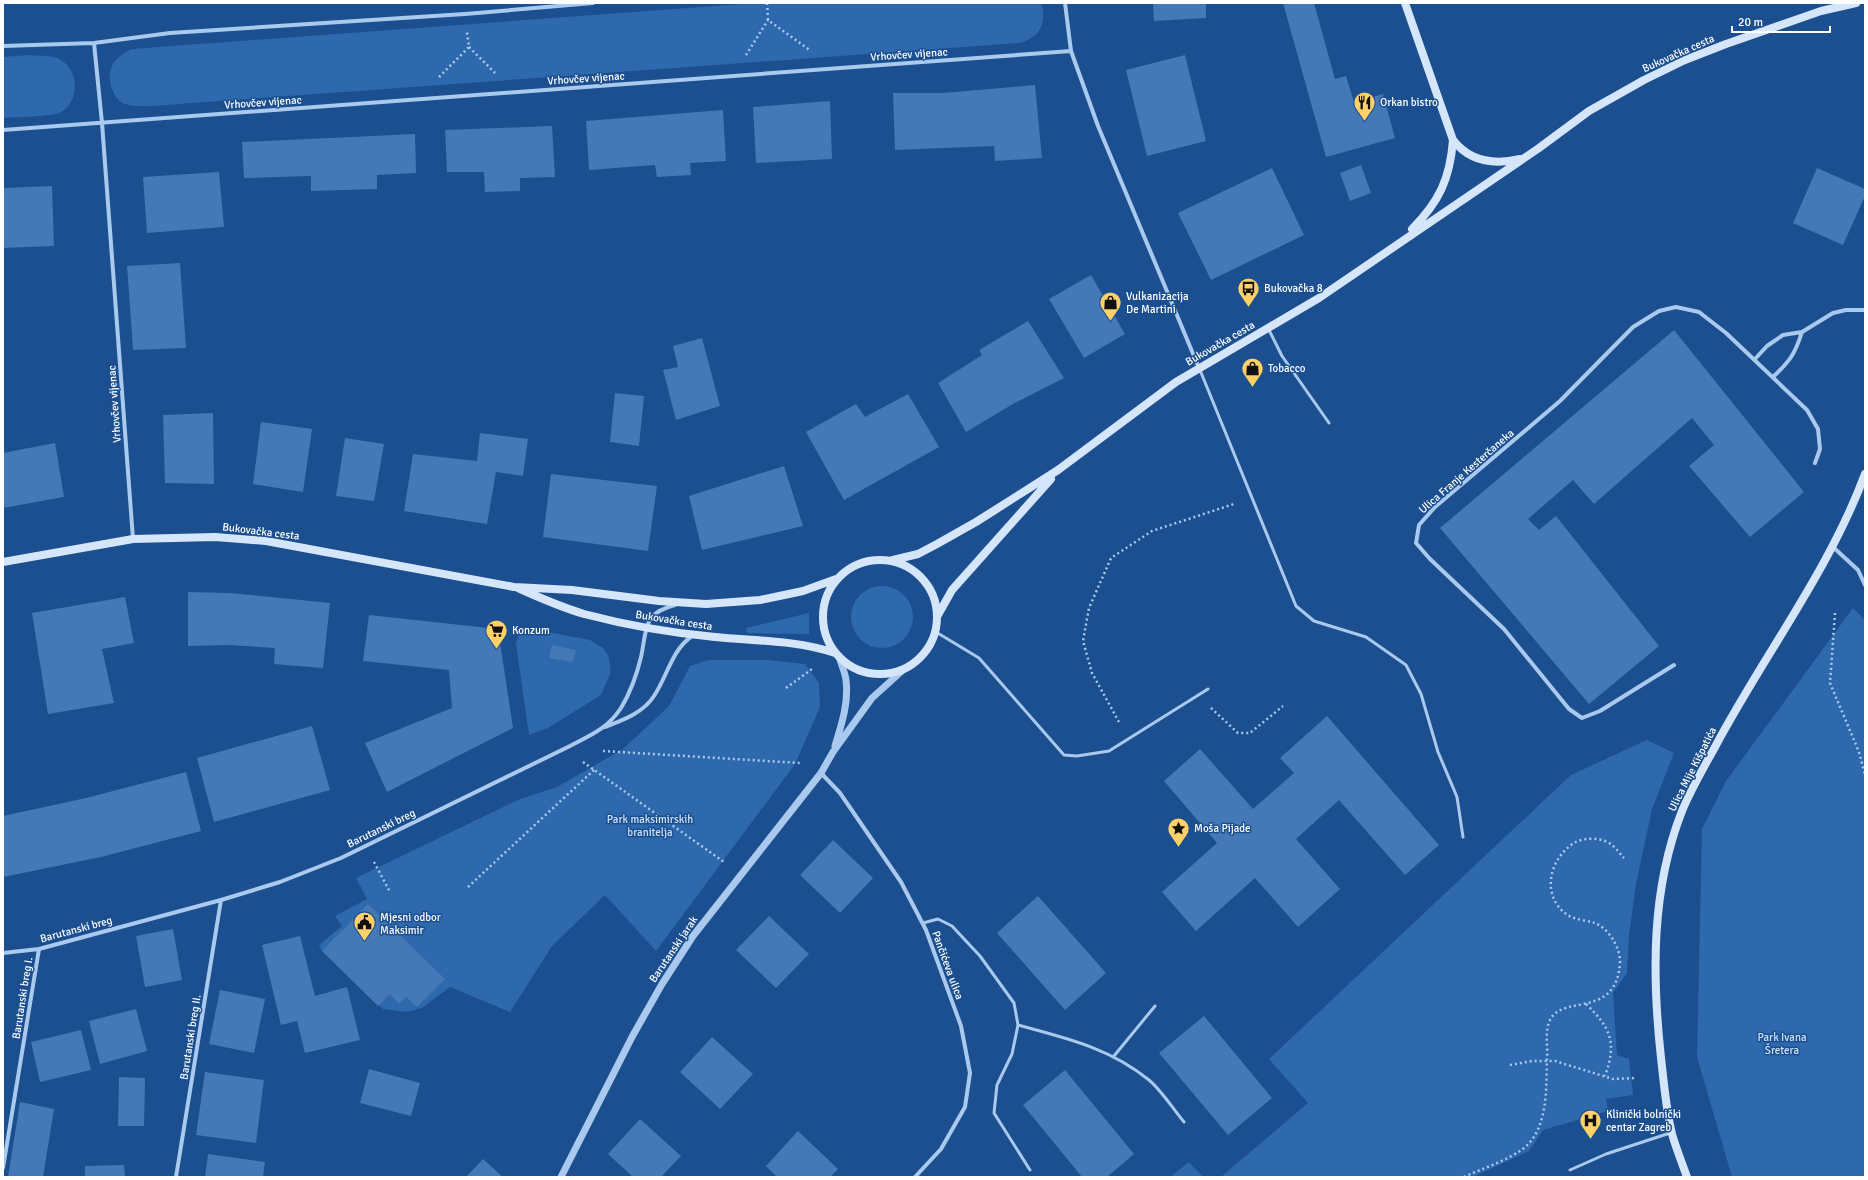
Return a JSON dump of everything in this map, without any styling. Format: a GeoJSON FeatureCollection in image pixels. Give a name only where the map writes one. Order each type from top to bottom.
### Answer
{"type":"FeatureCollection","features":[{"type":"Feature","properties":{"kind":"main road"},"geometry":{"type":"LineString","coordinates":[[1405,3],[1453,140]]}},
{"type":"Feature","properties":{"kind":"main road","name":"Bukovačka cesta"},"geometry":{"type":"LineString","coordinates":[[893,560],[918,554],[937,544],[976,522],[1058,470],[1176,382],[1319,298],[1524,158],[1589,111],[1644,80],[1685,60],[1821,11],[1856,3]]}},
{"type":"Feature","properties":{"kind":"main road","name":"Bukovačka cesta"},"geometry":{"type":"LineString","coordinates":[[1453,140],[1461,151],[1484,160],[1510,161],[1524,158]]}},
{"type":"Feature","properties":{"kind":"main road","name":"Bukovačka cesta"},"geometry":{"type":"LineString","coordinates":[[1399,243],[1431,209],[1440,194],[1447,180],[1450,168],[1453,140]]}},
{"type":"Feature","properties":{"kind":"main road","name":"Bukovačka cesta"},"geometry":{"type":"LineString","coordinates":[[938,615],[952,590],[1058,470]]}},
{"type":"Feature","properties":{"kind":"main road","name":"Ulica Mije Kišpatića"},"geometry":{"type":"LineString","coordinates":[[1687,1177],[1672,1133],[1663,1074],[1657,1019],[1655,959],[1659,900],[1667,856],[1682,810],[1713,750],[1833,547],[1855,502],[1865,474]]}},
{"type":"Feature","properties":{"kind":"main road","name":"Bukovačka cesta"},"geometry":{"type":"LineString","coordinates":[[3,562],[133,539],[215,537],[266,541],[514,587],[551,588],[634,599],[706,604],[772,598],[803,591],[836,579]]}},
{"type":"Feature","properties":{"kind":"main road"},"geometry":{"type":"LineString","coordinates":[[878,559],[893,560],[911,567],[925,580],[934,596],[938,615],[936,632],[929,648],[917,661],[903,670],[885,674],[866,673],[849,665],[837,654],[827,639],[823,623],[823,607],[828,592],[836,579],[848,568],[862,561],[878,559]]}},
{"type":"Feature","properties":{"kind":"main road","name":"Bukovačka cesta"},"geometry":{"type":"LineString","coordinates":[[514,587],[584,614],[647,628],[694,635],[795,643],[815,646],[837,654]]}},
{"type":"Feature","properties":{"kind":"street"},"geometry":{"type":"LineString","coordinates":[[3,46],[94,43],[170,33],[465,14],[593,3]]}},
{"type":"Feature","properties":{"kind":"street"},"geometry":{"type":"LineString","coordinates":[[1065,3],[1071,51],[1098,126],[1199,368]]}},
{"type":"Feature","properties":{"kind":"street","name":"Vrhovčev vijenac"},"geometry":{"type":"LineString","coordinates":[[94,43],[102,124],[133,539]]}},
{"type":"Feature","properties":{"kind":"street","name":"Vrhovčev vijenac"},"geometry":{"type":"LineString","coordinates":[[3,130],[102,124],[417,99],[1071,51]]}},
{"type":"Feature","properties":{"kind":"street","name":"Ulica Franje Kesterčaneka"},"geometry":{"type":"LineString","coordinates":[[1674,665],[1600,711],[1582,718],[1569,709],[1504,629],[1430,559],[1416,543],[1419,525],[1435,507],[1560,401],[1633,327],[1659,311],[1676,307],[1699,312],[1726,333],[1807,410],[1818,429],[1820,449],[1815,463]]}},
{"type":"Feature","properties":{"kind":"street"},"geometry":{"type":"LineString","coordinates":[[1755,359],[1767,346],[1783,335],[1802,332],[1833,313],[1846,310],[1865,310]]}},
{"type":"Feature","properties":{"kind":"street"},"geometry":{"type":"LineString","coordinates":[[1773,378],[1790,362],[1798,347],[1802,332]]}},
{"type":"Feature","properties":{"kind":"street"},"geometry":{"type":"LineString","coordinates":[[1833,547],[1858,570],[1865,586]]}},
{"type":"Feature","properties":{"kind":"street","name":"Barutanski breg"},"geometry":{"type":"LineString","coordinates":[[3,953],[39,949],[221,900],[280,882],[341,858],[605,727],[620,708],[630,690],[641,658],[647,628],[651,618],[660,611],[683,602]]}},
{"type":"Feature","properties":{"kind":"street"},"geometry":{"type":"LineString","coordinates":[[605,727],[630,718],[654,697],[675,652],[682,642],[694,635]]}},
{"type":"Feature","properties":{"kind":"street","name":"Barutanski jarak"},"geometry":{"type":"LineString","coordinates":[[833,752],[843,720],[846,701],[846,680],[837,654]]}},
{"type":"Feature","properties":{"kind":"street","name":"Barutanski jarak"},"geometry":{"type":"LineString","coordinates":[[561,1177],[632,1037],[662,984],[689,942],[744,869],[821,772],[833,752],[872,698],[903,670]]}},
{"type":"Feature","properties":{"kind":"street","name":"Pančićeva ulica"},"geometry":{"type":"LineString","coordinates":[[821,772],[840,793],[901,882],[923,923],[961,1026],[970,1073],[965,1107],[941,1149],[915,1177]]}},
{"type":"Feature","properties":{"kind":"street","name":"Barutanski breg II."},"geometry":{"type":"LineString","coordinates":[[176,1177],[221,900]]}},
{"type":"Feature","properties":{"kind":"street","name":"Barutanski breg I."},"geometry":{"type":"LineString","coordinates":[[3,1168],[39,949]]}},
{"type":"Feature","properties":{"kind":"lane"},"geometry":{"type":"LineString","coordinates":[[1268,328],[1282,356],[1329,423]]}},
{"type":"Feature","properties":{"kind":"lane"},"geometry":{"type":"LineString","coordinates":[[1199,368],[1296,606],[1314,620],[1366,637],[1406,665],[1421,694],[1438,752],[1457,797],[1463,837]]}},
{"type":"Feature","properties":{"kind":"lane"},"geometry":{"type":"LineString","coordinates":[[936,632],[979,658],[1064,755],[1077,756],[1109,751],[1208,689]]}},
{"type":"Feature","properties":{"kind":"lane"},"geometry":{"type":"LineString","coordinates":[[923,923],[938,919],[952,926],[980,956],[1014,1003],[1018,1025],[1012,1054],[997,1085],[994,1113],[1030,1170]]}},
{"type":"Feature","properties":{"kind":"lane"},"geometry":{"type":"LineString","coordinates":[[1114,1056],[1155,1006]]}},
{"type":"Feature","properties":{"kind":"lane"},"geometry":{"type":"LineString","coordinates":[[1018,1025],[1080,1043],[1114,1056],[1150,1081],[1184,1122]]}},
{"type":"Feature","properties":{"kind":"lane"},"geometry":{"type":"LineString","coordinates":[[1570,1170],[1606,1154],[1672,1133]]}},
{"type":"Feature","properties":{"kind":"path"},"geometry":{"type":"LineString","coordinates":[[739,75],[747,54],[768,20],[767,3]]}},
{"type":"Feature","properties":{"kind":"path"},"geometry":{"type":"LineString","coordinates":[[465,14],[468,47],[514,92]]}},
{"type":"Feature","properties":{"kind":"path"},"geometry":{"type":"LineString","coordinates":[[768,20],[836,68]]}},
{"type":"Feature","properties":{"kind":"path"},"geometry":{"type":"LineString","coordinates":[[417,99],[468,47]]}},
{"type":"Feature","properties":{"kind":"path"},"geometry":{"type":"LineString","coordinates":[[1120,745],[1119,720],[1092,673],[1083,641],[1089,608],[1112,558],[1152,532],[1251,498]]}},
{"type":"Feature","properties":{"kind":"path"},"geometry":{"type":"LineString","coordinates":[[1835,613],[1830,683],[1860,752],[1865,775]]}},
{"type":"Feature","properties":{"kind":"path"},"geometry":{"type":"LineString","coordinates":[[786,688],[813,668]]}},
{"type":"Feature","properties":{"kind":"path"},"geometry":{"type":"LineString","coordinates":[[1198,696],[1238,733],[1250,733],[1283,706]]}},
{"type":"Feature","properties":{"kind":"path"},"geometry":{"type":"LineString","coordinates":[[601,751],[800,763]]}},
{"type":"Feature","properties":{"kind":"path"},"geometry":{"type":"LineString","coordinates":[[582,762],[726,863]]}},
{"type":"Feature","properties":{"kind":"path"},"geometry":{"type":"LineString","coordinates":[[468,887],[594,770]]}},
{"type":"Feature","properties":{"kind":"path"},"geometry":{"type":"LineString","coordinates":[[1464,1177],[1524,1147],[1537,1130],[1547,1093],[1547,1032],[1552,1017],[1569,1007],[1595,1002],[1604,996],[1613,986],[1617,976],[1620,962],[1619,952],[1613,939],[1596,923],[1568,916],[1559,908],[1553,898],[1551,886],[1554,866],[1568,847],[1576,842],[1586,839],[1604,841],[1612,845],[1624,858]]}},
{"type":"Feature","properties":{"kind":"path"},"geometry":{"type":"LineString","coordinates":[[373,862],[390,892]]}},
{"type":"Feature","properties":{"kind":"path"},"geometry":{"type":"LineString","coordinates":[[1585,1004],[1600,1018],[1607,1029],[1610,1039],[1609,1064],[1604,1076]]}},
{"type":"Feature","properties":{"kind":"path"},"geometry":{"type":"LineString","coordinates":[[1510,1065],[1547,1060],[1555,1061],[1613,1079],[1636,1078]]}},
{"type":"Feature","properties":{"kind":"green space"},"geometry":{"type":"Polygon","coordinates":[[[756,3],[1041,3],[1043,17],[1037,34],[1026,41],[1019,43],[158,106],[139,106],[121,102],[113,92],[110,80],[110,71],[114,63],[120,56],[132,49],[756,3]]]}},
{"type":"Feature","properties":{"kind":"green space"},"geometry":{"type":"Polygon","coordinates":[[[29,55],[54,57],[65,63],[74,77],[74,94],[66,108],[59,113],[40,116],[3,118],[3,57],[29,55]]]}},
{"type":"Feature","properties":{"kind":"green space"},"geometry":{"type":"Polygon","coordinates":[[[876,586],[888,586],[904,595],[911,605],[913,617],[911,629],[904,639],[888,648],[876,648],[865,643],[856,634],[851,623],[851,611],[856,600],[865,591],[876,586]]]}},
{"type":"Feature","properties":{"kind":"green space","name":"Park Ivana Šretera"},"geometry":{"type":"Polygon","coordinates":[[[1853,608],[1865,620],[1865,1177],[1732,1177],[1697,1057],[1702,829],[1726,781],[1853,608]]]}},
{"type":"Feature","properties":{"kind":"green space"},"geometry":{"type":"Polygon","coordinates":[[[809,613],[809,634],[747,633],[746,628],[809,613]]]}},
{"type":"Feature","properties":{"kind":"green space"},"geometry":{"type":"Polygon","coordinates":[[[521,627],[590,640],[603,648],[608,655],[610,664],[610,674],[601,695],[548,728],[529,735],[516,644],[521,627]]]}},
{"type":"Feature","properties":{"kind":"green space","name":"Park maksimirskih branitelja"},"geometry":{"type":"Polygon","coordinates":[[[708,660],[768,660],[805,664],[819,683],[820,707],[795,764],[656,951],[605,895],[552,946],[510,1012],[450,987],[422,1008],[406,1012],[383,1009],[322,951],[319,945],[342,926],[335,916],[367,899],[356,878],[520,799],[557,787],[623,749],[669,706],[690,666],[708,660]]]}},
{"type":"Feature","properties":{"kind":"green space"},"geometry":{"type":"Polygon","coordinates":[[[1647,740],[1674,753],[1652,809],[1636,884],[1629,935],[1627,973],[1613,993],[1617,1055],[1629,1059],[1633,1095],[1606,1099],[1608,1111],[1543,1130],[1529,1151],[1473,1177],[1221,1177],[1308,1103],[1269,1059],[1571,775],[1647,740]]]}},
{"type":"Feature","properties":{"kind":"green space"},"geometry":{"type":"Polygon","coordinates":[[[1189,1162],[1203,1177],[1170,1177],[1189,1162]]]}},
{"type":"Feature","properties":{"kind":"building"},"geometry":{"type":"Polygon","coordinates":[[[1153,3],[1206,3],[1206,18],[1154,21],[1153,3]]]}},
{"type":"Feature","properties":{"kind":"building"},"geometry":{"type":"Polygon","coordinates":[[[1283,3],[1314,3],[1335,79],[1346,76],[1354,102],[1383,94],[1395,138],[1326,157],[1283,3]]]}},
{"type":"Feature","properties":{"kind":"building"},"geometry":{"type":"Polygon","coordinates":[[[1185,55],[1206,141],[1147,156],[1126,70],[1185,55]]]}},
{"type":"Feature","properties":{"kind":"building"},"geometry":{"type":"Polygon","coordinates":[[[1035,85],[1042,158],[995,161],[994,146],[895,150],[893,93],[943,93],[1035,85]]]}},
{"type":"Feature","properties":{"kind":"building"},"geometry":{"type":"Polygon","coordinates":[[[830,101],[832,159],[756,163],[753,107],[830,101]]]}},
{"type":"Feature","properties":{"kind":"building"},"geometry":{"type":"Polygon","coordinates":[[[723,110],[726,161],[690,163],[691,175],[657,177],[655,165],[589,170],[586,121],[723,110]]]}},
{"type":"Feature","properties":{"kind":"building"},"geometry":{"type":"Polygon","coordinates":[[[552,126],[555,177],[520,178],[520,191],[485,192],[484,172],[447,172],[445,130],[552,126]]]}},
{"type":"Feature","properties":{"kind":"building"},"geometry":{"type":"Polygon","coordinates":[[[415,134],[416,173],[377,175],[377,189],[311,191],[311,176],[244,178],[242,142],[415,134]]]}},
{"type":"Feature","properties":{"kind":"building"},"geometry":{"type":"Polygon","coordinates":[[[1361,165],[1371,193],[1350,201],[1340,173],[1361,165]]]}},
{"type":"Feature","properties":{"kind":"building"},"geometry":{"type":"Polygon","coordinates":[[[1272,168],[1304,235],[1211,280],[1178,213],[1272,168]]]}},
{"type":"Feature","properties":{"kind":"building"},"geometry":{"type":"Polygon","coordinates":[[[1817,168],[1865,189],[1865,196],[1843,245],[1793,223],[1817,168]]]}},
{"type":"Feature","properties":{"kind":"building"},"geometry":{"type":"Polygon","coordinates":[[[219,172],[224,227],[147,233],[143,177],[219,172]]]}},
{"type":"Feature","properties":{"kind":"building"},"geometry":{"type":"Polygon","coordinates":[[[52,186],[54,246],[3,248],[3,188],[52,186]]]}},
{"type":"Feature","properties":{"kind":"building"},"geometry":{"type":"Polygon","coordinates":[[[180,263],[186,348],[133,350],[127,266],[180,263]]]}},
{"type":"Feature","properties":{"kind":"building"},"geometry":{"type":"Polygon","coordinates":[[[1091,275],[1125,334],[1084,358],[1049,299],[1091,275]]]}},
{"type":"Feature","properties":{"kind":"building"},"geometry":{"type":"Polygon","coordinates":[[[1028,321],[1064,378],[1013,404],[966,432],[938,383],[982,355],[979,350],[1028,321]]]}},
{"type":"Feature","properties":{"kind":"building"},"geometry":{"type":"Polygon","coordinates":[[[1674,330],[1804,492],[1750,537],[1689,466],[1714,445],[1692,418],[1594,504],[1573,480],[1528,519],[1539,530],[1556,516],[1659,646],[1589,704],[1440,528],[1674,330]]]}},
{"type":"Feature","properties":{"kind":"building"},"geometry":{"type":"Polygon","coordinates":[[[702,338],[720,406],[676,420],[663,370],[678,367],[673,346],[702,338]]]}},
{"type":"Feature","properties":{"kind":"building"},"geometry":{"type":"Polygon","coordinates":[[[615,393],[644,396],[639,446],[610,442],[615,393]]]}},
{"type":"Feature","properties":{"kind":"building"},"geometry":{"type":"Polygon","coordinates":[[[908,394],[939,447],[844,500],[806,432],[856,404],[865,417],[908,394]]]}},
{"type":"Feature","properties":{"kind":"building"},"geometry":{"type":"Polygon","coordinates":[[[213,413],[214,484],[165,483],[163,415],[213,413]]]}},
{"type":"Feature","properties":{"kind":"building"},"geometry":{"type":"Polygon","coordinates":[[[261,422],[312,429],[303,492],[253,484],[261,422]]]}},
{"type":"Feature","properties":{"kind":"building"},"geometry":{"type":"Polygon","coordinates":[[[480,433],[528,439],[523,476],[496,472],[487,524],[404,511],[413,454],[477,461],[480,433]]]}},
{"type":"Feature","properties":{"kind":"building"},"geometry":{"type":"Polygon","coordinates":[[[345,438],[384,444],[374,501],[336,496],[345,438]]]}},
{"type":"Feature","properties":{"kind":"building"},"geometry":{"type":"Polygon","coordinates":[[[55,443],[64,497],[3,508],[3,453],[55,443]]]}},
{"type":"Feature","properties":{"kind":"building"},"geometry":{"type":"Polygon","coordinates":[[[784,466],[803,526],[702,550],[689,496],[784,466]]]}},
{"type":"Feature","properties":{"kind":"building"},"geometry":{"type":"Polygon","coordinates":[[[551,474],[657,486],[648,551],[543,537],[551,474]]]}},
{"type":"Feature","properties":{"kind":"building"},"geometry":{"type":"Polygon","coordinates":[[[188,592],[231,593],[330,603],[323,668],[274,664],[275,648],[229,645],[188,646],[188,592]]]}},
{"type":"Feature","properties":{"kind":"building"},"geometry":{"type":"Polygon","coordinates":[[[125,597],[134,643],[102,649],[114,703],[48,714],[32,613],[125,597]]]}},
{"type":"Feature","properties":{"kind":"building"},"geometry":{"type":"Polygon","coordinates":[[[369,615],[498,629],[513,728],[387,792],[365,743],[452,708],[449,670],[363,661],[369,615]]]}},
{"type":"Feature","properties":{"kind":"building"},"geometry":{"type":"Polygon","coordinates":[[[552,645],[576,650],[573,662],[549,658],[552,645]]]}},
{"type":"Feature","properties":{"kind":"building"},"geometry":{"type":"Polygon","coordinates":[[[1327,716],[1439,845],[1405,875],[1339,800],[1296,839],[1340,889],[1298,927],[1255,878],[1196,931],[1162,892],[1217,843],[1164,781],[1200,749],[1253,809],[1294,773],[1280,758],[1327,716]]]}},
{"type":"Feature","properties":{"kind":"building"},"geometry":{"type":"Polygon","coordinates":[[[312,726],[330,790],[214,822],[197,758],[312,726]]]}},
{"type":"Feature","properties":{"kind":"building"},"geometry":{"type":"Polygon","coordinates":[[[186,772],[201,831],[101,857],[3,877],[3,816],[86,798],[186,772]]]}},
{"type":"Feature","properties":{"kind":"building"},"geometry":{"type":"Polygon","coordinates":[[[833,840],[873,878],[840,913],[800,875],[833,840]]]}},
{"type":"Feature","properties":{"kind":"building"},"geometry":{"type":"Polygon","coordinates":[[[1038,896],[1106,973],[1065,1010],[997,933],[1038,896]]]}},
{"type":"Feature","properties":{"kind":"building"},"geometry":{"type":"Polygon","coordinates":[[[368,904],[445,979],[417,1007],[406,997],[399,1004],[390,994],[378,1006],[322,951],[368,904]]]}},
{"type":"Feature","properties":{"kind":"building"},"geometry":{"type":"Polygon","coordinates":[[[769,916],[809,954],[776,988],[736,950],[769,916]]]}},
{"type":"Feature","properties":{"kind":"building"},"geometry":{"type":"Polygon","coordinates":[[[173,929],[182,980],[145,987],[136,936],[173,929]]]}},
{"type":"Feature","properties":{"kind":"building"},"geometry":{"type":"Polygon","coordinates":[[[300,936],[315,996],[347,987],[360,1040],[305,1053],[297,1021],[281,1025],[262,945],[300,936]]]}},
{"type":"Feature","properties":{"kind":"building"},"geometry":{"type":"Polygon","coordinates":[[[220,990],[265,999],[254,1053],[209,1044],[220,990]]]}},
{"type":"Feature","properties":{"kind":"building"},"geometry":{"type":"Polygon","coordinates":[[[136,1009],[147,1051],[100,1064],[89,1021],[136,1009]]]}},
{"type":"Feature","properties":{"kind":"building"},"geometry":{"type":"Polygon","coordinates":[[[1204,1016],[1272,1098],[1228,1135],[1159,1053],[1204,1016]]]}},
{"type":"Feature","properties":{"kind":"building"},"geometry":{"type":"Polygon","coordinates":[[[81,1030],[91,1070],[40,1082],[31,1042],[81,1030]]]}},
{"type":"Feature","properties":{"kind":"building"},"geometry":{"type":"Polygon","coordinates":[[[712,1037],[753,1074],[720,1109],[680,1072],[712,1037]]]}},
{"type":"Feature","properties":{"kind":"building"},"geometry":{"type":"Polygon","coordinates":[[[369,1069],[420,1083],[411,1116],[360,1103],[369,1069]]]}},
{"type":"Feature","properties":{"kind":"building"},"geometry":{"type":"Polygon","coordinates":[[[1065,1070],[1134,1154],[1107,1177],[1082,1177],[1023,1105],[1065,1070]]]}},
{"type":"Feature","properties":{"kind":"building"},"geometry":{"type":"Polygon","coordinates":[[[205,1072],[264,1080],[256,1143],[196,1135],[205,1072]]]}},
{"type":"Feature","properties":{"kind":"building"},"geometry":{"type":"Polygon","coordinates":[[[119,1077],[145,1078],[144,1126],[118,1126],[119,1077]]]}},
{"type":"Feature","properties":{"kind":"building"},"geometry":{"type":"Polygon","coordinates":[[[20,1102],[54,1109],[43,1177],[8,1177],[20,1102]]]}},
{"type":"Feature","properties":{"kind":"building"},"geometry":{"type":"Polygon","coordinates":[[[640,1119],[681,1156],[661,1177],[633,1177],[608,1154],[640,1119]]]}},
{"type":"Feature","properties":{"kind":"building"},"geometry":{"type":"Polygon","coordinates":[[[798,1131],[838,1169],[830,1177],[777,1177],[766,1166],[798,1131]]]}},
{"type":"Feature","properties":{"kind":"building"},"geometry":{"type":"Polygon","coordinates":[[[208,1154],[265,1162],[263,1177],[205,1177],[208,1154]]]}},
{"type":"Feature","properties":{"kind":"building"},"geometry":{"type":"Polygon","coordinates":[[[483,1159],[503,1177],[466,1177],[483,1159]]]}},
{"type":"Feature","properties":{"kind":"building"},"geometry":{"type":"Polygon","coordinates":[[[124,1165],[125,1177],[85,1177],[85,1166],[124,1165]]]}},
{"type":"Feature","properties":{"kind":"place","name":"Orkan bistro"},"geometry":{"type":"Point","coordinates":[1365,122]}},
{"type":"Feature","properties":{"kind":"place","name":"Bukovačka 8"},"geometry":{"type":"Point","coordinates":[1248,308]}},
{"type":"Feature","properties":{"kind":"place","name":"Vulkanizacija De Martini"},"geometry":{"type":"Point","coordinates":[1111,322]}},
{"type":"Feature","properties":{"kind":"place","name":"Tobacco"},"geometry":{"type":"Point","coordinates":[1253,388]}},
{"type":"Feature","properties":{"kind":"place","name":"Konzum"},"geometry":{"type":"Point","coordinates":[496,650]}},
{"type":"Feature","properties":{"kind":"place","name":"Moša Pijade"},"geometry":{"type":"Point","coordinates":[1178,848]}},
{"type":"Feature","properties":{"kind":"place","name":"Mjesni odbor Maksimir"},"geometry":{"type":"Point","coordinates":[364,942]}},
{"type":"Feature","properties":{"kind":"place","name":"Klinički bolnički centar Zagreb"},"geometry":{"type":"Point","coordinates":[1591,1140]}}]}
